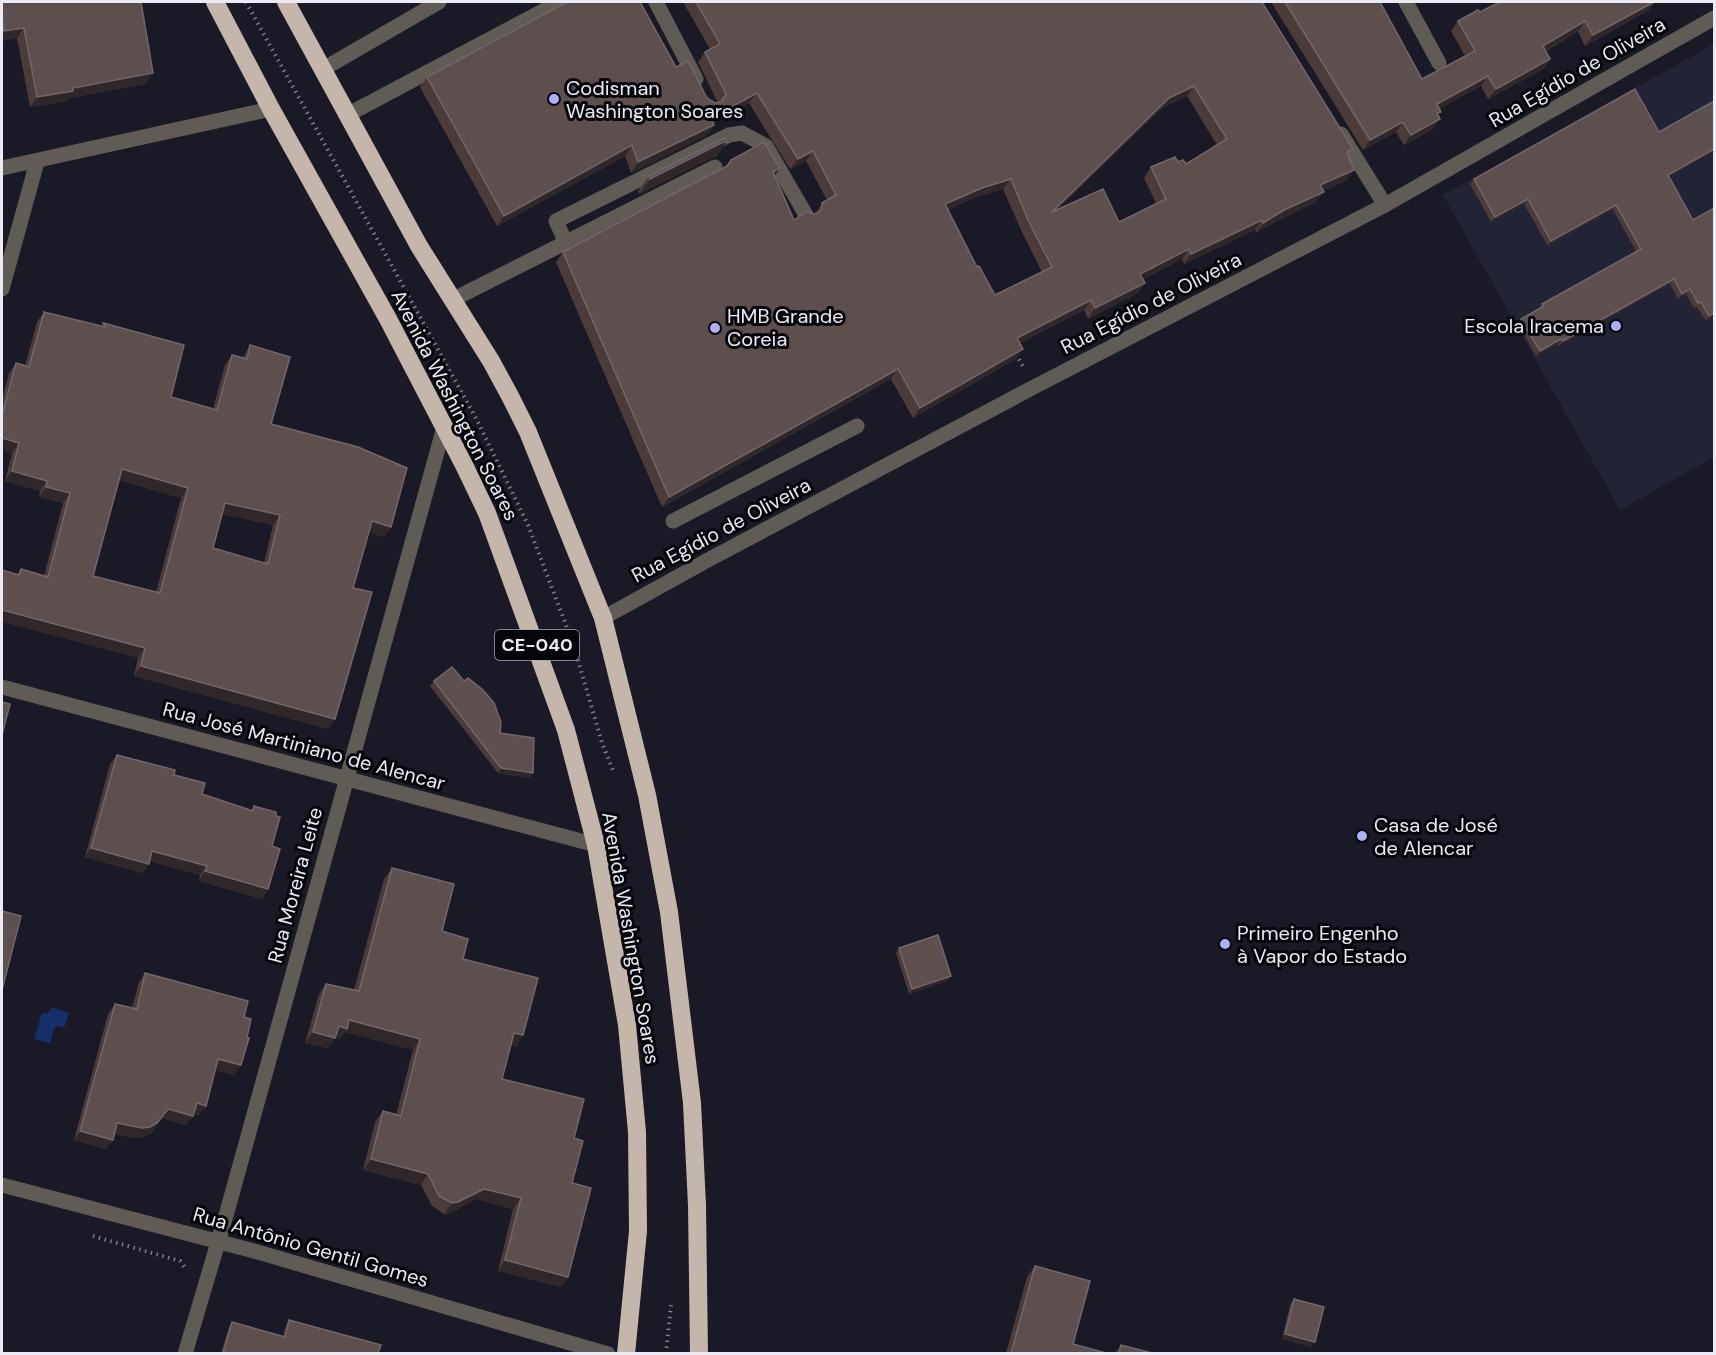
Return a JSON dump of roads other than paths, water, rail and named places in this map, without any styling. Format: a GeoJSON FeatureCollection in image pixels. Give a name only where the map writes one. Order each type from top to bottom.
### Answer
{"type":"FeatureCollection","features":[{"type":"Feature","properties":{"kind":"highway","name":"Avenida Washington Soares"},"geometry":{"type":"LineString","coordinates":[[214,2],[388,319],[487,513],[566,730],[596,845],[627,1025],[637,1132],[638,1231],[626,1353]]}},
{"type":"Feature","properties":{"kind":"highway","name":"Avenida Washington Soares"},"geometry":{"type":"LineString","coordinates":[[286,2],[419,246],[491,361],[528,432],[603,618],[647,795],[669,912],[692,1103],[697,1205],[699,1353]]}},
{"type":"Feature","properties":{"kind":"street"},"geometry":{"type":"LineString","coordinates":[[323,69],[439,2]]}},
{"type":"Feature","properties":{"kind":"street"},"geometry":{"type":"LineString","coordinates":[[347,115],[560,2]]}},
{"type":"Feature","properties":{"kind":"street"},"geometry":{"type":"LineString","coordinates":[[656,2],[704,94]]}},
{"type":"Feature","properties":{"kind":"street"},"geometry":{"type":"LineString","coordinates":[[1413,4],[1439,63]]}},
{"type":"Feature","properties":{"kind":"street","name":"Rua Egídio de Oliveira"},"geometry":{"type":"LineString","coordinates":[[603,618],[1034,387],[1385,205],[1714,18]]}},
{"type":"Feature","properties":{"kind":"street"},"geometry":{"type":"LineString","coordinates":[[2,168],[271,109]]}},
{"type":"Feature","properties":{"kind":"street"},"geometry":{"type":"LineString","coordinates":[[1330,117],[1385,205]]}},
{"type":"Feature","properties":{"kind":"street"},"geometry":{"type":"LineString","coordinates":[[566,243],[556,221],[729,135],[742,133],[766,146],[806,215]]}},
{"type":"Feature","properties":{"kind":"street"},"geometry":{"type":"LineString","coordinates":[[2,289],[37,162]]}},
{"type":"Feature","properties":{"kind":"street"},"geometry":{"type":"LineString","coordinates":[[452,300],[716,167]]}},
{"type":"Feature","properties":{"kind":"street"},"geometry":{"type":"LineString","coordinates":[[674,521],[857,426]]}},
{"type":"Feature","properties":{"kind":"street","name":"Rua Moreira Leite"},"geometry":{"type":"LineString","coordinates":[[185,1353],[218,1242],[444,427]]}},
{"type":"Feature","properties":{"kind":"street","name":"Rua José Martiniano de Alencar"},"geometry":{"type":"LineString","coordinates":[[2,687],[596,845]]}},
{"type":"Feature","properties":{"kind":"street","name":"Rua Antônio Gentil Gomes"},"geometry":{"type":"LineString","coordinates":[[2,1185],[218,1242],[608,1353]]}},
{"type":"Feature","properties":{"kind":"water"},"geometry":{"type":"Polygon","coordinates":[[[51,1007],[69,1013],[64,1028],[55,1026],[50,1043],[34,1039],[42,1013],[48,1013],[51,1007]]]}},
{"type":"Feature","properties":{"kind":"place","name":"Codisman Washington Soares"},"geometry":{"type":"Point","coordinates":[554,99]}},
{"type":"Feature","properties":{"kind":"place","name":"Escola Iracema"},"geometry":{"type":"Point","coordinates":[1616,326]}},
{"type":"Feature","properties":{"kind":"place","name":"HMB Grande Coreia"},"geometry":{"type":"Point","coordinates":[715,328]}},
{"type":"Feature","properties":{"kind":"place","name":"Casa de José de Alencar"},"geometry":{"type":"Point","coordinates":[1362,836]}},
{"type":"Feature","properties":{"kind":"place","name":"Primeiro Engenho à Vapor do Estado"},"geometry":{"type":"Point","coordinates":[1225,944]}}]}
